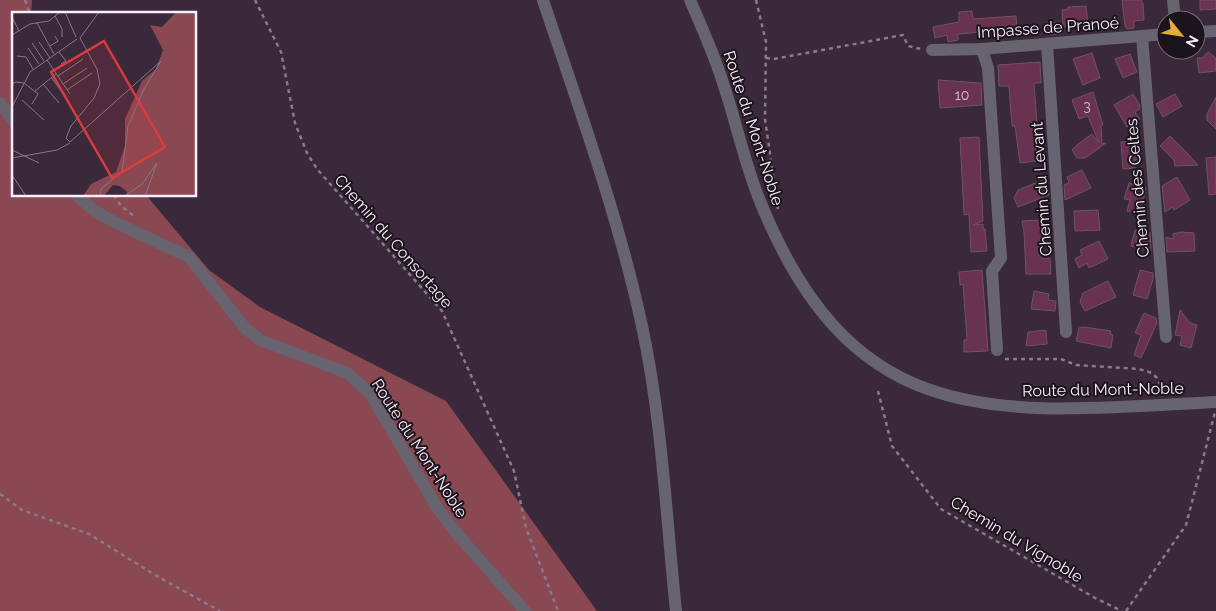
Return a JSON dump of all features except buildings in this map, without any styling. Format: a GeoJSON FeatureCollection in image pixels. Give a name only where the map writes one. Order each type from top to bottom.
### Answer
{"type":"FeatureCollection","features":[{"type":"Feature","properties":{"kind":"street"},"geometry":{"type":"LineString","coordinates":[[543,0],[610,202],[643,327],[658,426],[676,611]]}},
{"type":"Feature","properties":{"kind":"street","name":"Route du Mont-Noble"},"geometry":{"type":"LineString","coordinates":[[690,0],[723,83],[751,178],[766,216],[793,268],[819,311],[854,347],[881,367],[906,381],[943,395],[982,404],[1059,410],[1216,404]]}},
{"type":"Feature","properties":{"kind":"street","name":"Impasse de Pranoé"},"geometry":{"type":"LineString","coordinates":[[932,50],[982,49],[1156,35]]}},
{"type":"Feature","properties":{"kind":"street","name":"Chemin des Celtes"},"geometry":{"type":"LineString","coordinates":[[1142,36],[1166,337]]}},
{"type":"Feature","properties":{"kind":"street","name":"Chemin du Levant"},"geometry":{"type":"LineString","coordinates":[[1047,44],[1066,332]]}},
{"type":"Feature","properties":{"kind":"street"},"geometry":{"type":"LineString","coordinates":[[982,49],[988,68],[1001,258],[992,271],[997,350]]}},
{"type":"Feature","properties":{"kind":"street"},"geometry":{"type":"LineString","coordinates":[[0,103],[12,119]]}},
{"type":"Feature","properties":{"kind":"street","name":"Route du Mont-Noble"},"geometry":{"type":"LineString","coordinates":[[78,196],[92,209],[112,221],[189,257],[245,328],[260,340],[347,373],[359,382],[375,402],[436,506],[458,535],[524,611]]}},
{"type":"Feature","properties":{"kind":"path"},"geometry":{"type":"LineString","coordinates":[[25,0],[29,12]]}},
{"type":"Feature","properties":{"kind":"path","name":"Chemin du Consortage"},"geometry":{"type":"LineString","coordinates":[[255,0],[280,52],[295,123],[307,153],[317,168],[442,311],[514,471],[526,528],[558,611]]}},
{"type":"Feature","properties":{"kind":"path"},"geometry":{"type":"LineString","coordinates":[[756,0],[764,33],[766,58],[765,119],[778,210]]}},
{"type":"Feature","properties":{"kind":"path"},"geometry":{"type":"LineString","coordinates":[[766,58],[774,59],[903,35],[908,46],[932,50]]}},
{"type":"Feature","properties":{"kind":"path"},"geometry":{"type":"LineString","coordinates":[[1011,360],[1061,359],[1076,365],[1139,369],[1152,373],[1157,378],[1169,405]]}},
{"type":"Feature","properties":{"kind":"path","name":"Chemin du Vignoble"},"geometry":{"type":"LineString","coordinates":[[878,392],[892,446],[941,509],[1095,598],[1122,611]]}},
{"type":"Feature","properties":{"kind":"path"},"geometry":{"type":"LineString","coordinates":[[1126,611],[1186,525],[1207,450],[1216,404]]}},
{"type":"Feature","properties":{"kind":"path"},"geometry":{"type":"LineString","coordinates":[[0,494],[22,510],[89,534],[155,575],[220,611]]}},
{"type":"Feature","properties":{"kind":"shaded area"},"geometry":{"type":"Polygon","coordinates":[[[0,0],[32,0],[31,12],[12,12],[12,196],[147,196],[209,270],[260,307],[446,401],[597,611],[0,611],[0,0]]]}}]}
